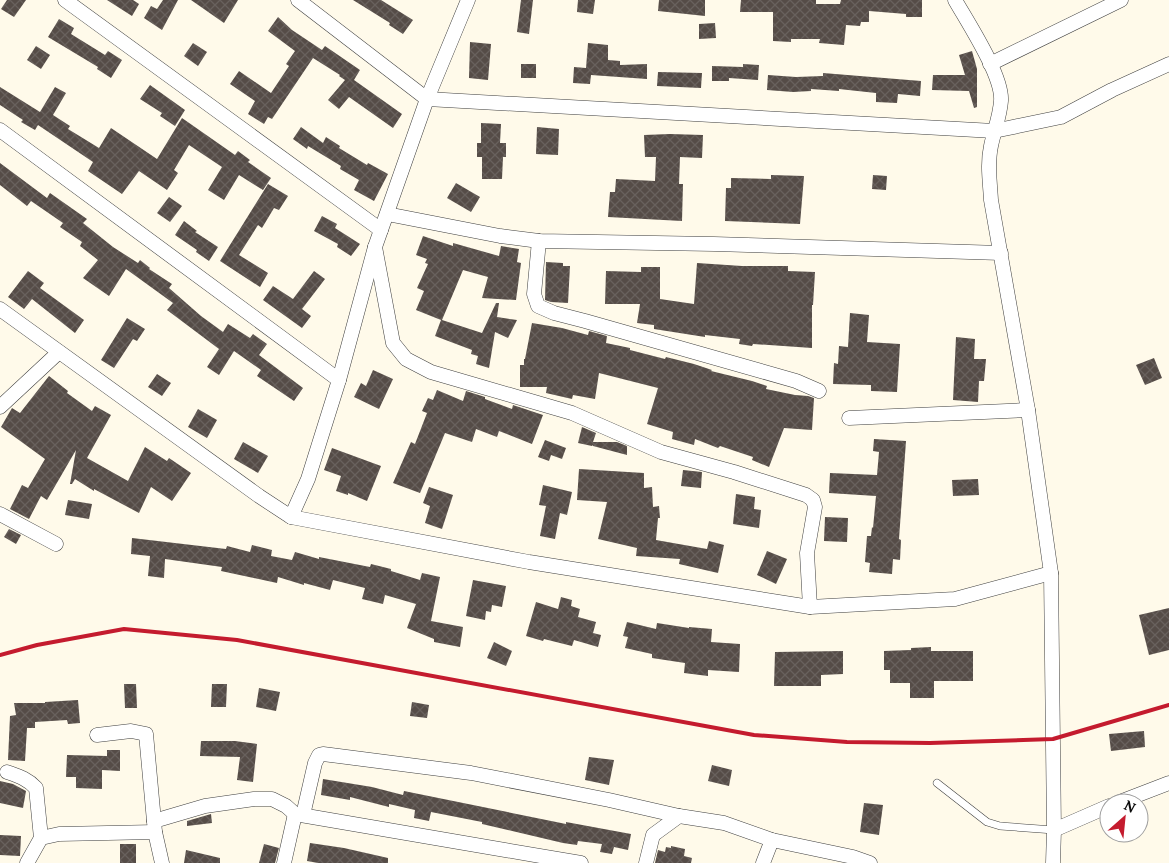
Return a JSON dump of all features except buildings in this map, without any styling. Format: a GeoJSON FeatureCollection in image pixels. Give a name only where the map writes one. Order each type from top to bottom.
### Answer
{"type":"FeatureCollection","features":[{"type":"Feature","properties":{"kind":"street"},"geometry":{"type":"LineString","coordinates":[[65,0],[382,230]]}},
{"type":"Feature","properties":{"kind":"street"},"geometry":{"type":"LineString","coordinates":[[298,0],[427,99],[994,131],[1061,117],[1112,90],[1169,64]]}},
{"type":"Feature","properties":{"kind":"street"},"geometry":{"type":"LineString","coordinates":[[291,517],[308,479],[339,380],[375,247],[427,99],[468,0]]}},
{"type":"Feature","properties":{"kind":"street"},"geometry":{"type":"LineString","coordinates":[[955,0],[990,64],[998,83],[1001,100],[990,148],[991,200],[1028,410],[1051,573],[1053,863]]}},
{"type":"Feature","properties":{"kind":"street"},"geometry":{"type":"LineString","coordinates":[[990,64],[1121,0]]}},
{"type":"Feature","properties":{"kind":"street"},"geometry":{"type":"LineString","coordinates":[[0,130],[339,380]]}},
{"type":"Feature","properties":{"kind":"street"},"geometry":{"type":"LineString","coordinates":[[387,214],[539,242],[714,244],[1001,253]]}},
{"type":"Feature","properties":{"kind":"street"},"geometry":{"type":"LineString","coordinates":[[539,242],[534,294],[538,306],[554,314],[796,380],[819,391]]}},
{"type":"Feature","properties":{"kind":"street"},"geometry":{"type":"LineString","coordinates":[[375,247],[393,343],[406,360],[431,372],[572,412],[661,452],[734,472],[806,495],[813,500],[815,507],[807,553],[810,607]]}},
{"type":"Feature","properties":{"kind":"street"},"geometry":{"type":"LineString","coordinates":[[0,308],[58,352],[291,517],[529,562],[810,607],[955,599],[1051,573]]}},
{"type":"Feature","properties":{"kind":"street"},"geometry":{"type":"LineString","coordinates":[[0,407],[58,352]]}},
{"type":"Feature","properties":{"kind":"street"},"geometry":{"type":"LineString","coordinates":[[848,418],[1028,410]]}},
{"type":"Feature","properties":{"kind":"street"},"geometry":{"type":"LineString","coordinates":[[0,514],[56,544]]}},
{"type":"Feature","properties":{"kind":"street"},"geometry":{"type":"LineString","coordinates":[[97,735],[131,731],[146,734],[155,826],[162,863]]}},
{"type":"Feature","properties":{"kind":"street"},"geometry":{"type":"LineString","coordinates":[[284,863],[315,763],[319,755],[323,754],[471,773],[609,800],[679,816],[724,823],[772,840],[853,857],[870,863]]}},
{"type":"Feature","properties":{"kind":"street"},"geometry":{"type":"LineString","coordinates":[[6,772],[32,783],[36,788],[41,838],[27,863]]}},
{"type":"Feature","properties":{"kind":"street"},"geometry":{"type":"LineString","coordinates":[[1143,793],[1169,783]]}},
{"type":"Feature","properties":{"kind":"street"},"geometry":{"type":"LineString","coordinates":[[41,838],[58,834],[155,826],[206,806],[254,799],[272,799],[299,815],[581,863]]}},
{"type":"Feature","properties":{"kind":"street"},"geometry":{"type":"LineString","coordinates":[[1054,830],[1099,810]]}},
{"type":"Feature","properties":{"kind":"street"},"geometry":{"type":"LineString","coordinates":[[646,863],[653,835],[679,816]]}},
{"type":"Feature","properties":{"kind":"street"},"geometry":{"type":"LineString","coordinates":[[764,863],[772,840]]}},
{"type":"Feature","properties":{"kind":"lane"},"geometry":{"type":"LineString","coordinates":[[937,783],[987,822],[1000,826],[1054,830]]}},
{"type":"Feature","properties":{"kind":"railway"},"geometry":{"type":"LineString","coordinates":[[0,655],[37,645],[124,629],[237,640],[754,735],[847,742],[930,743],[1053,739],[1169,705]]}}]}
